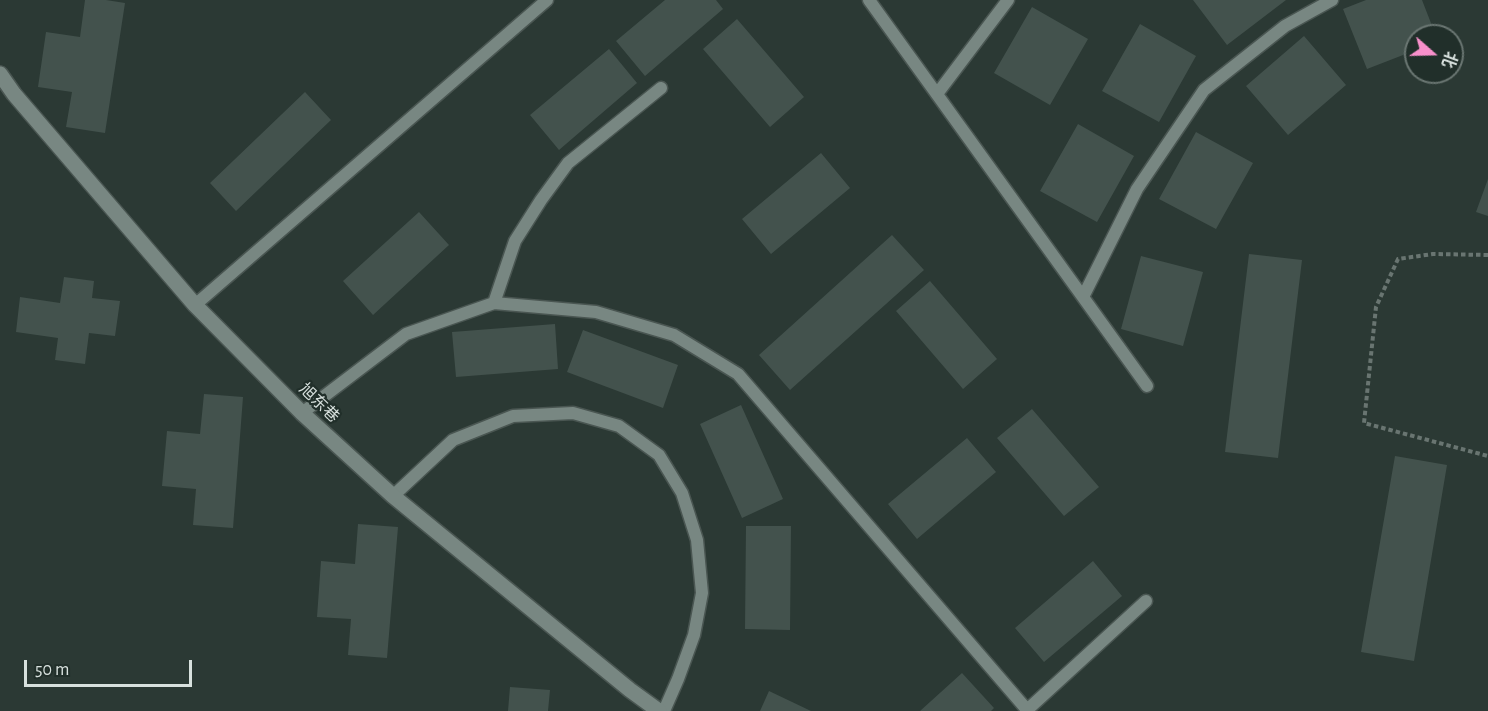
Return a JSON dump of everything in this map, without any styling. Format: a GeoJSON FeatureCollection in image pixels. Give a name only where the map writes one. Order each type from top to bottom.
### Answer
{"type":"FeatureCollection","features":[{"type":"Feature","properties":{"kind":"street","name":"旭东巷"},"geometry":{"type":"LineString","coordinates":[[0,74],[14,94],[195,305],[302,413],[393,496],[630,690],[662,711]]}},
{"type":"Feature","properties":{"kind":"lane"},"geometry":{"type":"LineString","coordinates":[[195,305],[547,0]]}},
{"type":"Feature","properties":{"kind":"lane"},"geometry":{"type":"LineString","coordinates":[[869,0],[1147,386]]}},
{"type":"Feature","properties":{"kind":"lane"},"geometry":{"type":"LineString","coordinates":[[937,94],[1008,0]]}},
{"type":"Feature","properties":{"kind":"lane"},"geometry":{"type":"LineString","coordinates":[[1083,297],[1137,189],[1204,90],[1285,26],[1332,0]]}},
{"type":"Feature","properties":{"kind":"lane"},"geometry":{"type":"LineString","coordinates":[[494,303],[515,241],[568,163],[661,88]]}},
{"type":"Feature","properties":{"kind":"lane"},"geometry":{"type":"LineString","coordinates":[[302,413],[406,334],[494,303],[596,312],[674,335],[738,374],[1027,711],[1146,601]]}},
{"type":"Feature","properties":{"kind":"lane"},"geometry":{"type":"LineString","coordinates":[[393,496],[453,440],[513,416],[573,413],[619,426],[658,455],[681,493],[697,540],[702,592],[694,635],[678,679],[662,711]]}},
{"type":"Feature","properties":{"kind":"path"},"geometry":{"type":"LineString","coordinates":[[1488,255],[1433,254],[1398,259],[1376,307],[1364,423],[1488,456]]}},
{"type":"Feature","properties":{"kind":"building"},"geometry":{"type":"Polygon","coordinates":[[[85,0],[125,3],[105,133],[66,127],[72,92],[38,87],[46,32],[80,37],[85,0]]]}},
{"type":"Feature","properties":{"kind":"building"},"geometry":{"type":"Polygon","coordinates":[[[665,0],[716,0],[723,9],[645,76],[616,41],[665,0]]]}},
{"type":"Feature","properties":{"kind":"building"},"geometry":{"type":"Polygon","coordinates":[[[1193,0],[1286,0],[1227,45],[1193,0]]]}},
{"type":"Feature","properties":{"kind":"building"},"geometry":{"type":"Polygon","coordinates":[[[1366,0],[1422,0],[1431,24],[1404,24],[1404,55],[1367,69],[1343,9],[1366,0]]]}},
{"type":"Feature","properties":{"kind":"building"},"geometry":{"type":"Polygon","coordinates":[[[1032,7],[1088,39],[1050,105],[994,73],[1032,7]]]}},
{"type":"Feature","properties":{"kind":"building"},"geometry":{"type":"Polygon","coordinates":[[[737,19],[804,97],[770,127],[703,49],[737,19]]]}},
{"type":"Feature","properties":{"kind":"building"},"geometry":{"type":"Polygon","coordinates":[[[1140,24],[1196,56],[1159,122],[1102,91],[1140,24]]]}},
{"type":"Feature","properties":{"kind":"building"},"geometry":{"type":"Polygon","coordinates":[[[1304,36],[1346,85],[1288,135],[1246,86],[1304,36]]]}},
{"type":"Feature","properties":{"kind":"building"},"geometry":{"type":"Polygon","coordinates":[[[609,49],[637,83],[559,150],[530,115],[609,49]]]}},
{"type":"Feature","properties":{"kind":"building"},"geometry":{"type":"Polygon","coordinates":[[[305,92],[331,120],[236,211],[210,183],[305,92]]]}},
{"type":"Feature","properties":{"kind":"building"},"geometry":{"type":"Polygon","coordinates":[[[1078,124],[1134,156],[1097,222],[1040,191],[1078,124]]]}},
{"type":"Feature","properties":{"kind":"building"},"geometry":{"type":"Polygon","coordinates":[[[1196,132],[1253,163],[1216,229],[1159,199],[1196,132]]]}},
{"type":"Feature","properties":{"kind":"building"},"geometry":{"type":"Polygon","coordinates":[[[821,153],[850,188],[771,254],[742,219],[821,153]]]}},
{"type":"Feature","properties":{"kind":"building"},"geometry":{"type":"Polygon","coordinates":[[[1488,179],[1488,216],[1476,212],[1488,179]]]}},
{"type":"Feature","properties":{"kind":"building"},"geometry":{"type":"Polygon","coordinates":[[[419,212],[449,245],[373,315],[343,281],[419,212]]]}},
{"type":"Feature","properties":{"kind":"building"},"geometry":{"type":"Polygon","coordinates":[[[892,235],[924,270],[790,390],[759,355],[892,235]]]}},
{"type":"Feature","properties":{"kind":"building"},"geometry":{"type":"Polygon","coordinates":[[[1249,254],[1302,260],[1278,458],[1225,452],[1249,254]]]}},
{"type":"Feature","properties":{"kind":"building"},"geometry":{"type":"Polygon","coordinates":[[[1141,256],[1203,272],[1183,346],[1121,329],[1141,256]]]}},
{"type":"Feature","properties":{"kind":"building"},"geometry":{"type":"Polygon","coordinates":[[[64,277],[94,281],[92,298],[120,301],[115,336],[89,333],[85,364],[55,360],[58,338],[16,332],[20,297],[60,303],[64,277]]]}},
{"type":"Feature","properties":{"kind":"building"},"geometry":{"type":"Polygon","coordinates":[[[930,281],[997,359],[963,389],[896,311],[930,281]]]}},
{"type":"Feature","properties":{"kind":"building"},"geometry":{"type":"Polygon","coordinates":[[[555,324],[558,369],[456,377],[452,332],[555,324]]]}},
{"type":"Feature","properties":{"kind":"building"},"geometry":{"type":"Polygon","coordinates":[[[583,330],[678,365],[663,408],[567,372],[583,330]]]}},
{"type":"Feature","properties":{"kind":"building"},"geometry":{"type":"Polygon","coordinates":[[[204,394],[243,397],[233,528],[193,525],[196,489],[162,486],[167,431],[200,434],[204,394]]]}},
{"type":"Feature","properties":{"kind":"building"},"geometry":{"type":"Polygon","coordinates":[[[741,405],[783,499],[742,518],[700,424],[741,405]]]}},
{"type":"Feature","properties":{"kind":"building"},"geometry":{"type":"Polygon","coordinates":[[[1032,409],[1099,487],[1064,516],[997,438],[1032,409]]]}},
{"type":"Feature","properties":{"kind":"building"},"geometry":{"type":"Polygon","coordinates":[[[967,438],[996,472],[917,539],[888,504],[967,438]]]}},
{"type":"Feature","properties":{"kind":"building"},"geometry":{"type":"Polygon","coordinates":[[[1395,456],[1447,465],[1414,661],[1361,652],[1395,456]]]}},
{"type":"Feature","properties":{"kind":"building"},"geometry":{"type":"Polygon","coordinates":[[[358,524],[398,527],[387,658],[348,655],[351,619],[317,617],[321,561],[355,564],[358,524]]]}},
{"type":"Feature","properties":{"kind":"building"},"geometry":{"type":"Polygon","coordinates":[[[746,526],[791,526],[790,630],[745,629],[746,526]]]}},
{"type":"Feature","properties":{"kind":"building"},"geometry":{"type":"Polygon","coordinates":[[[1093,561],[1122,596],[1044,662],[1015,628],[1093,561]]]}},
{"type":"Feature","properties":{"kind":"building"},"geometry":{"type":"Polygon","coordinates":[[[962,673],[994,708],[991,711],[920,711],[962,673]]]}},
{"type":"Feature","properties":{"kind":"building"},"geometry":{"type":"Polygon","coordinates":[[[510,687],[550,690],[548,711],[508,711],[510,687]]]}},
{"type":"Feature","properties":{"kind":"building"},"geometry":{"type":"Polygon","coordinates":[[[769,691],[811,711],[760,711],[769,691]]]}}]}
